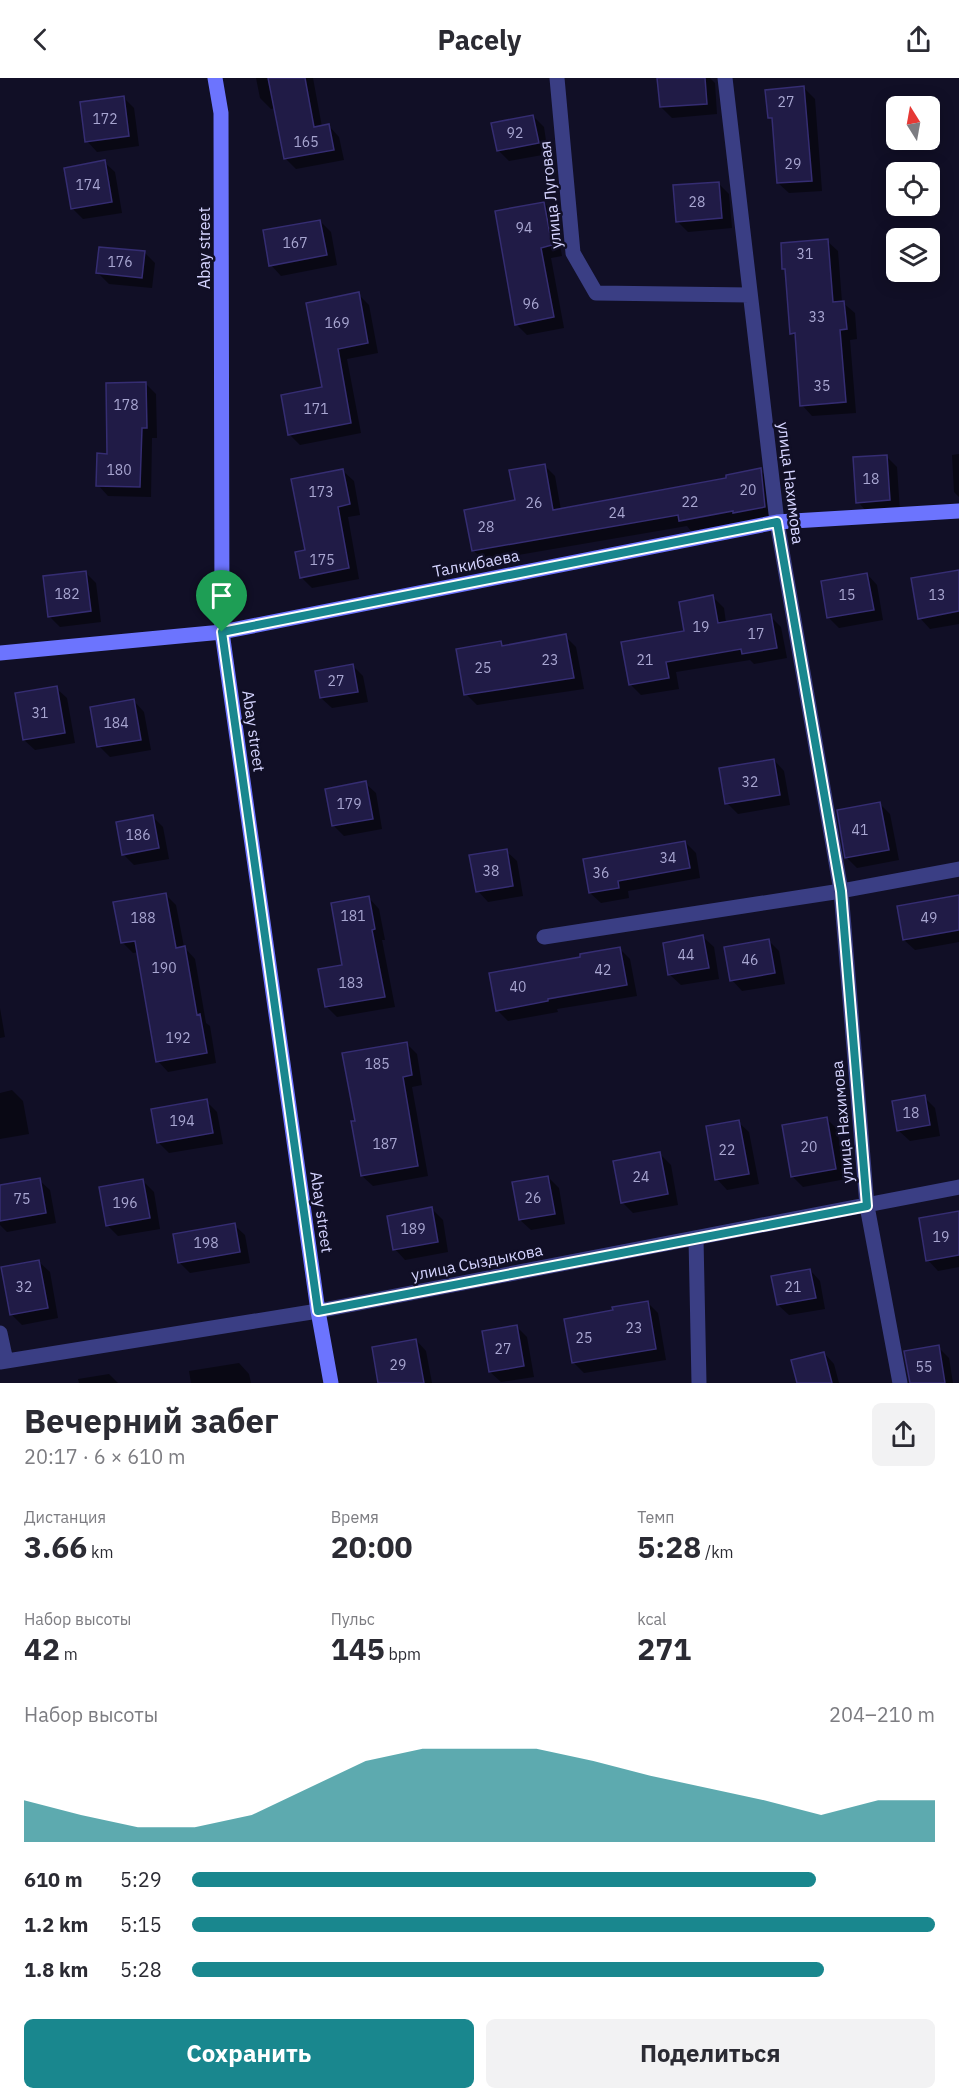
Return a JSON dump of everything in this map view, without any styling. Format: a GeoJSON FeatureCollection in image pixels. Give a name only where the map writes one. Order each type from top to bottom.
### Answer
{"type":"FeatureCollection","features":[{"type":"Feature","properties":{"kind":"street","name":"Abay street"},"geometry":{"type":"LineString","coordinates":[[215,78],[221,113],[222,632],[318,1311],[331,1383]]}},
{"type":"Feature","properties":{"kind":"street","name":"улица Луговая"},"geometry":{"type":"LineString","coordinates":[[557,78],[573,253],[596,292],[750,295]]}},
{"type":"Feature","properties":{"kind":"street","name":"улица Нахимова"},"geometry":{"type":"LineString","coordinates":[[725,78],[777,522],[841,891],[867,1206],[900,1383]]}},
{"type":"Feature","properties":{"kind":"street","name":"Талкибаева"},"geometry":{"type":"LineString","coordinates":[[0,653],[222,632],[777,522],[959,511]]}},
{"type":"Feature","properties":{"kind":"street"},"geometry":{"type":"LineString","coordinates":[[544,937],[841,891],[959,869]]}},
{"type":"Feature","properties":{"kind":"street","name":"улица Сыздыкова"},"geometry":{"type":"LineString","coordinates":[[3,1362],[318,1311],[959,1187]]}},
{"type":"Feature","properties":{"kind":"street"},"geometry":{"type":"LineString","coordinates":[[696,1238],[699,1383]]}},
{"type":"Feature","properties":{"kind":"street"},"geometry":{"type":"LineString","coordinates":[[0,1333],[3,1362]]}},
{"type":"Feature","properties":{"kind":"building"},"geometry":{"type":"Polygon","coordinates":[[[268,78],[305,78],[314,127],[329,124],[334,150],[284,159],[268,78]]]}},
{"type":"Feature","properties":{"kind":"building"},"geometry":{"type":"Polygon","coordinates":[[[657,78],[705,78],[707,104],[660,107],[657,78]]]}},
{"type":"Feature","properties":{"kind":"building"},"geometry":{"type":"Polygon","coordinates":[[[804,86],[812,181],[777,183],[772,118],[768,118],[765,90],[804,86]]]}},
{"type":"Feature","properties":{"kind":"building"},"geometry":{"type":"Polygon","coordinates":[[[124,96],[129,136],[85,142],[80,102],[124,96]]]}},
{"type":"Feature","properties":{"kind":"building"},"geometry":{"type":"Polygon","coordinates":[[[533,115],[539,143],[497,151],[491,123],[533,115]]]}},
{"type":"Feature","properties":{"kind":"building"},"geometry":{"type":"Polygon","coordinates":[[[105,160],[112,202],[71,209],[64,168],[105,160]]]}},
{"type":"Feature","properties":{"kind":"building"},"geometry":{"type":"Polygon","coordinates":[[[719,182],[722,218],[676,222],[673,185],[719,182]]]}},
{"type":"Feature","properties":{"kind":"building"},"geometry":{"type":"Polygon","coordinates":[[[544,202],[552,245],[541,248],[554,317],[515,325],[495,211],[544,202]]]}},
{"type":"Feature","properties":{"kind":"building"},"geometry":{"type":"Polygon","coordinates":[[[320,220],[327,255],[269,266],[263,230],[320,220]]]}},
{"type":"Feature","properties":{"kind":"building"},"geometry":{"type":"Polygon","coordinates":[[[828,239],[833,302],[844,301],[847,329],[840,330],[846,402],[800,406],[795,333],[790,334],[781,243],[828,239]]]}},
{"type":"Feature","properties":{"kind":"building"},"geometry":{"type":"Polygon","coordinates":[[[99,247],[145,251],[142,278],[96,273],[99,247]]]}},
{"type":"Feature","properties":{"kind":"building"},"geometry":{"type":"Polygon","coordinates":[[[359,292],[368,343],[338,349],[351,423],[288,435],[281,395],[322,387],[306,303],[359,292]]]}},
{"type":"Feature","properties":{"kind":"building"},"geometry":{"type":"Polygon","coordinates":[[[146,382],[147,428],[142,428],[140,487],[96,486],[97,453],[107,454],[106,383],[146,382]]]}},
{"type":"Feature","properties":{"kind":"building"},"geometry":{"type":"Polygon","coordinates":[[[887,455],[890,500],[856,503],[853,457],[887,455]]]}},
{"type":"Feature","properties":{"kind":"building"},"geometry":{"type":"Polygon","coordinates":[[[545,464],[553,510],[726,478],[726,475],[761,468],[765,507],[679,521],[678,515],[472,551],[464,510],[515,500],[509,470],[545,464]]]}},
{"type":"Feature","properties":{"kind":"building"},"geometry":{"type":"Polygon","coordinates":[[[343,469],[350,504],[338,507],[349,568],[300,578],[295,552],[305,550],[291,479],[343,469]]]}},
{"type":"Feature","properties":{"kind":"building"},"geometry":{"type":"Polygon","coordinates":[[[959,570],[959,611],[918,619],[911,578],[959,570]]]}},
{"type":"Feature","properties":{"kind":"building"},"geometry":{"type":"Polygon","coordinates":[[[86,571],[91,611],[48,617],[43,576],[86,571]]]}},
{"type":"Feature","properties":{"kind":"building"},"geometry":{"type":"Polygon","coordinates":[[[867,573],[874,610],[827,618],[821,581],[867,573]]]}},
{"type":"Feature","properties":{"kind":"building"},"geometry":{"type":"Polygon","coordinates":[[[713,595],[718,623],[771,614],[777,648],[742,654],[741,649],[666,662],[669,678],[629,685],[621,642],[684,631],[679,602],[713,595]]]}},
{"type":"Feature","properties":{"kind":"building"},"geometry":{"type":"Polygon","coordinates":[[[566,634],[574,678],[464,695],[456,649],[501,641],[502,646],[566,634]]]}},
{"type":"Feature","properties":{"kind":"building"},"geometry":{"type":"Polygon","coordinates":[[[353,664],[358,692],[320,698],[315,671],[353,664]]]}},
{"type":"Feature","properties":{"kind":"building"},"geometry":{"type":"Polygon","coordinates":[[[57,686],[65,733],[23,740],[15,693],[57,686]]]}},
{"type":"Feature","properties":{"kind":"building"},"geometry":{"type":"Polygon","coordinates":[[[134,699],[141,740],[97,747],[90,707],[134,699]]]}},
{"type":"Feature","properties":{"kind":"building"},"geometry":{"type":"Polygon","coordinates":[[[774,759],[780,795],[725,804],[719,768],[774,759]]]}},
{"type":"Feature","properties":{"kind":"building"},"geometry":{"type":"Polygon","coordinates":[[[366,781],[373,819],[332,826],[325,789],[366,781]]]}},
{"type":"Feature","properties":{"kind":"building"},"geometry":{"type":"Polygon","coordinates":[[[880,802],[889,850],[845,858],[837,810],[880,802]]]}},
{"type":"Feature","properties":{"kind":"building"},"geometry":{"type":"Polygon","coordinates":[[[153,815],[159,848],[122,855],[116,822],[153,815]]]}},
{"type":"Feature","properties":{"kind":"building"},"geometry":{"type":"Polygon","coordinates":[[[685,841],[690,868],[618,881],[619,888],[589,893],[583,859],[685,841]]]}},
{"type":"Feature","properties":{"kind":"building"},"geometry":{"type":"Polygon","coordinates":[[[507,849],[513,886],[476,892],[469,855],[507,849]]]}},
{"type":"Feature","properties":{"kind":"building"},"geometry":{"type":"Polygon","coordinates":[[[166,893],[176,948],[185,946],[197,1015],[200,1014],[207,1053],[156,1062],[135,941],[121,943],[113,902],[166,893]]]}},
{"type":"Feature","properties":{"kind":"building"},"geometry":{"type":"Polygon","coordinates":[[[959,895],[959,930],[903,940],[897,906],[959,895]]]}},
{"type":"Feature","properties":{"kind":"building"},"geometry":{"type":"Polygon","coordinates":[[[369,896],[375,929],[372,930],[385,997],[325,1007],[318,969],[342,965],[331,903],[369,896]]]}},
{"type":"Feature","properties":{"kind":"building"},"geometry":{"type":"Polygon","coordinates":[[[703,935],[709,968],[668,975],[663,943],[703,935]]]}},
{"type":"Feature","properties":{"kind":"building"},"geometry":{"type":"Polygon","coordinates":[[[769,939],[775,973],[730,981],[724,947],[769,939]]]}},
{"type":"Feature","properties":{"kind":"building"},"geometry":{"type":"Polygon","coordinates":[[[620,947],[627,985],[496,1011],[489,973],[580,957],[580,954],[620,947]]]}},
{"type":"Feature","properties":{"kind":"building"},"geometry":{"type":"Polygon","coordinates":[[[407,1042],[412,1075],[403,1077],[418,1166],[361,1176],[351,1121],[355,1121],[342,1053],[407,1042]]]}},
{"type":"Feature","properties":{"kind":"building"},"geometry":{"type":"Polygon","coordinates":[[[925,1095],[930,1125],[897,1131],[892,1101],[925,1095]]]}},
{"type":"Feature","properties":{"kind":"building"},"geometry":{"type":"Polygon","coordinates":[[[207,1099],[213,1133],[157,1143],[151,1109],[207,1099]]]}},
{"type":"Feature","properties":{"kind":"building"},"geometry":{"type":"Polygon","coordinates":[[[827,1117],[836,1169],[791,1177],[782,1125],[827,1117]]]}},
{"type":"Feature","properties":{"kind":"building"},"geometry":{"type":"Polygon","coordinates":[[[739,1120],[749,1174],[715,1180],[706,1126],[739,1120]]]}},
{"type":"Feature","properties":{"kind":"building"},"geometry":{"type":"Polygon","coordinates":[[[660,1152],[668,1194],[621,1203],[613,1161],[660,1152]]]}},
{"type":"Feature","properties":{"kind":"building"},"geometry":{"type":"Polygon","coordinates":[[[548,1176],[555,1214],[519,1220],[512,1182],[548,1176]]]}},
{"type":"Feature","properties":{"kind":"building"},"geometry":{"type":"Polygon","coordinates":[[[40,1178],[46,1213],[0,1221],[0,1185],[40,1178]]]}},
{"type":"Feature","properties":{"kind":"building"},"geometry":{"type":"Polygon","coordinates":[[[143,1179],[150,1218],[106,1226],[99,1187],[143,1179]]]}},
{"type":"Feature","properties":{"kind":"building"},"geometry":{"type":"Polygon","coordinates":[[[432,1207],[438,1242],[393,1250],[387,1216],[432,1207]]]}},
{"type":"Feature","properties":{"kind":"building"},"geometry":{"type":"Polygon","coordinates":[[[959,1211],[959,1255],[926,1261],[919,1218],[959,1211]]]}},
{"type":"Feature","properties":{"kind":"building"},"geometry":{"type":"Polygon","coordinates":[[[235,1223],[240,1252],[178,1263],[173,1234],[235,1223]]]}},
{"type":"Feature","properties":{"kind":"building"},"geometry":{"type":"Polygon","coordinates":[[[39,1260],[48,1308],[10,1315],[1,1267],[39,1260]]]}},
{"type":"Feature","properties":{"kind":"building"},"geometry":{"type":"Polygon","coordinates":[[[810,1269],[816,1298],[777,1305],[771,1276],[810,1269]]]}},
{"type":"Feature","properties":{"kind":"building"},"geometry":{"type":"Polygon","coordinates":[[[648,1301],[656,1349],[572,1363],[564,1319],[648,1301]]]}},
{"type":"Feature","properties":{"kind":"building"},"geometry":{"type":"Polygon","coordinates":[[[517,1325],[524,1366],[489,1372],[482,1331],[517,1325]]]}},
{"type":"Feature","properties":{"kind":"building"},"geometry":{"type":"Polygon","coordinates":[[[416,1339],[424,1383],[378,1383],[372,1347],[416,1339]]]}},
{"type":"Feature","properties":{"kind":"building"},"geometry":{"type":"Polygon","coordinates":[[[939,1345],[945,1383],[910,1383],[904,1351],[939,1345]]]}},
{"type":"Feature","properties":{"kind":"building"},"geometry":{"type":"Polygon","coordinates":[[[824,1352],[832,1383],[797,1383],[791,1360],[824,1352]]]}},
{"type":"Feature","properties":{"kind":"route"},"geometry":{"type":"LineString","coordinates":[[777,522],[841,891],[867,1206],[318,1311],[222,632],[777,522]]}}]}
